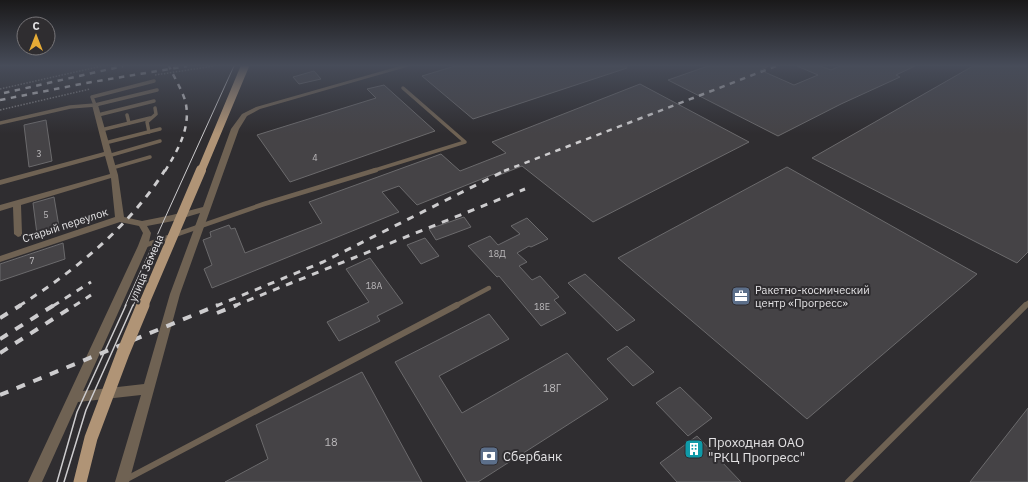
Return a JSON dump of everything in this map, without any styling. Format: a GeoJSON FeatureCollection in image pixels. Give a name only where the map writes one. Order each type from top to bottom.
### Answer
{"type":"FeatureCollection","features":[{"type":"Feature","properties":{"kind":"main road","name":"улица Земеца"},"geometry":{"type":"LineString","coordinates":[[80,482],[91,438],[123,353],[235,88]]}},
{"type":"Feature","properties":{"kind":"street"},"geometry":{"type":"LineString","coordinates":[[122,482],[175,294],[235,129],[244,115],[264,106],[327,88]]}},
{"type":"Feature","properties":{"kind":"street"},"geometry":{"type":"LineString","coordinates":[[95,105],[113,172],[120,219]]}},
{"type":"Feature","properties":{"kind":"street"},"geometry":{"type":"LineString","coordinates":[[0,183],[108,154]]}},
{"type":"Feature","properties":{"kind":"street"},"geometry":{"type":"LineString","coordinates":[[0,208],[113,172]]}},
{"type":"Feature","properties":{"kind":"street"},"geometry":{"type":"LineString","coordinates":[[17,203],[18,234]]}},
{"type":"Feature","properties":{"kind":"street","name":"Старый переулок"},"geometry":{"type":"LineString","coordinates":[[0,259],[120,219],[142,224],[173,218],[207,208]]}},
{"type":"Feature","properties":{"kind":"street"},"geometry":{"type":"LineString","coordinates":[[35,482],[143,246],[148,233],[142,224]]}},
{"type":"Feature","properties":{"kind":"street"},"geometry":{"type":"LineString","coordinates":[[74,397],[148,389]]}},
{"type":"Feature","properties":{"kind":"lane"},"geometry":{"type":"LineString","coordinates":[[95,105],[92,97],[125,88]]}},
{"type":"Feature","properties":{"kind":"lane"},"geometry":{"type":"LineString","coordinates":[[143,246],[201,225],[465,142],[404,88]]}},
{"type":"Feature","properties":{"kind":"lane"},"geometry":{"type":"LineString","coordinates":[[0,123],[70,108],[95,105],[158,90]]}},
{"type":"Feature","properties":{"kind":"lane"},"geometry":{"type":"LineString","coordinates":[[98,115],[154,101]]}},
{"type":"Feature","properties":{"kind":"lane"},"geometry":{"type":"LineString","coordinates":[[101,130],[150,118],[156,114],[155,108]]}},
{"type":"Feature","properties":{"kind":"lane"},"geometry":{"type":"LineString","coordinates":[[127,115],[129,123]]}},
{"type":"Feature","properties":{"kind":"lane"},"geometry":{"type":"LineString","coordinates":[[149,132],[147,122],[150,118]]}},
{"type":"Feature","properties":{"kind":"lane"},"geometry":{"type":"LineString","coordinates":[[105,143],[160,129]]}},
{"type":"Feature","properties":{"kind":"lane"},"geometry":{"type":"LineString","coordinates":[[108,154],[160,141]]}},
{"type":"Feature","properties":{"kind":"lane"},"geometry":{"type":"LineString","coordinates":[[113,172],[150,157]]}},
{"type":"Feature","properties":{"kind":"lane"},"geometry":{"type":"LineString","coordinates":[[122,482],[489,288]]}},
{"type":"Feature","properties":{"kind":"lane"},"geometry":{"type":"LineString","coordinates":[[848,482],[1028,303]]}},
{"type":"Feature","properties":{"kind":"building"},"geometry":{"type":"Polygon","coordinates":[[[388,88],[435,131],[290,182],[257,135],[376,98],[367,89],[388,88]]]}},
{"type":"Feature","properties":{"kind":"building"},"geometry":{"type":"Polygon","coordinates":[[[437,88],[565,88],[473,119],[437,88]]]}},
{"type":"Feature","properties":{"kind":"building"},"geometry":{"type":"Polygon","coordinates":[[[629,88],[648,88],[749,142],[593,222],[522,166],[497,176],[494,174],[417,205],[399,186],[382,192],[399,212],[212,288],[204,269],[212,265],[203,240],[211,237],[210,232],[229,225],[231,229],[235,228],[245,253],[322,223],[309,202],[441,154],[460,171],[506,153],[492,142],[629,88]]]}},
{"type":"Feature","properties":{"kind":"building"},"geometry":{"type":"Polygon","coordinates":[[[685,88],[875,88],[841,104],[778,136],[685,88]]]}},
{"type":"Feature","properties":{"kind":"building"},"geometry":{"type":"Polygon","coordinates":[[[934,88],[1028,88],[1028,252],[1017,263],[812,158],[934,88]]]}},
{"type":"Feature","properties":{"kind":"building"},"geometry":{"type":"Polygon","coordinates":[[[46,120],[52,161],[29,167],[24,125],[46,120]]]}},
{"type":"Feature","properties":{"kind":"building"},"geometry":{"type":"Polygon","coordinates":[[[787,167],[977,274],[807,419],[618,258],[787,167]]]}},
{"type":"Feature","properties":{"kind":"building"},"geometry":{"type":"Polygon","coordinates":[[[54,197],[59,227],[37,234],[33,203],[54,197]]]}},
{"type":"Feature","properties":{"kind":"building"},"geometry":{"type":"Polygon","coordinates":[[[464,217],[471,227],[436,240],[429,229],[464,217]]]}},
{"type":"Feature","properties":{"kind":"building"},"geometry":{"type":"Polygon","coordinates":[[[527,218],[548,239],[531,247],[529,246],[517,253],[527,262],[519,266],[532,280],[540,276],[559,297],[554,300],[566,313],[541,326],[499,276],[497,277],[468,246],[490,236],[498,245],[520,234],[511,226],[527,218]]]}},
{"type":"Feature","properties":{"kind":"building"},"geometry":{"type":"Polygon","coordinates":[[[425,238],[439,256],[421,264],[407,245],[425,238]]]}},
{"type":"Feature","properties":{"kind":"building"},"geometry":{"type":"Polygon","coordinates":[[[63,243],[65,259],[0,281],[0,264],[63,243]]]}},
{"type":"Feature","properties":{"kind":"building"},"geometry":{"type":"Polygon","coordinates":[[[370,258],[403,303],[377,316],[380,321],[339,341],[327,322],[369,302],[346,269],[370,258]]]}},
{"type":"Feature","properties":{"kind":"building"},"geometry":{"type":"Polygon","coordinates":[[[585,274],[635,320],[617,331],[568,283],[585,274]]]}},
{"type":"Feature","properties":{"kind":"building"},"geometry":{"type":"Polygon","coordinates":[[[489,314],[509,339],[439,376],[462,413],[567,353],[608,399],[478,482],[467,482],[395,362],[489,314]]]}},
{"type":"Feature","properties":{"kind":"building"},"geometry":{"type":"Polygon","coordinates":[[[627,346],[654,372],[633,386],[607,359],[627,346]]]}},
{"type":"Feature","properties":{"kind":"building"},"geometry":{"type":"Polygon","coordinates":[[[362,372],[422,482],[225,482],[268,459],[256,425],[362,372]]]}},
{"type":"Feature","properties":{"kind":"building"},"geometry":{"type":"Polygon","coordinates":[[[680,387],[712,418],[688,436],[656,403],[680,387]]]}},
{"type":"Feature","properties":{"kind":"building"},"geometry":{"type":"Polygon","coordinates":[[[1028,408],[1028,482],[970,482],[1028,408]]]}},
{"type":"Feature","properties":{"kind":"building","name":"Проходная ОАО \"РКЦ Прогресс\""},"geometry":{"type":"Polygon","coordinates":[[[697,436],[741,482],[677,482],[660,463],[697,436]]]}},
{"type":"Feature","properties":{"kind":"tram line"},"geometry":{"type":"LineString","coordinates":[[125,306],[224,88]]}},
{"type":"Feature","properties":{"kind":"tram line"},"geometry":{"type":"LineString","coordinates":[[133,306],[142,285]]}},
{"type":"Feature","properties":{"kind":"tram line"},"geometry":{"type":"LineString","coordinates":[[57,482],[77,412],[126,305]]}},
{"type":"Feature","properties":{"kind":"tram line"},"geometry":{"type":"LineString","coordinates":[[64,482],[86,410],[133,305]]}},
{"type":"Feature","properties":{"kind":"railway"},"geometry":{"type":"LineString","coordinates":[[4,93],[24,88]]}},
{"type":"Feature","properties":{"kind":"railway"},"geometry":{"type":"LineString","coordinates":[[0,100],[58,88]]}},
{"type":"Feature","properties":{"kind":"railway"},"geometry":{"type":"LineString","coordinates":[[165,171],[179,146],[187,119],[185,100],[180,88]]}},
{"type":"Feature","properties":{"kind":"railway"},"geometry":{"type":"LineString","coordinates":[[504,171],[718,88]]}},
{"type":"Feature","properties":{"kind":"railway"},"geometry":{"type":"LineString","coordinates":[[19,306],[61,278],[100,246],[135,210],[165,170]]}},
{"type":"Feature","properties":{"kind":"railway"},"geometry":{"type":"LineString","coordinates":[[216,306],[323,262],[504,171]]}},
{"type":"Feature","properties":{"kind":"railway"},"geometry":{"type":"LineString","coordinates":[[234,306],[525,189]]}},
{"type":"Feature","properties":{"kind":"railway"},"geometry":{"type":"LineString","coordinates":[[53,306],[91,282]]}},
{"type":"Feature","properties":{"kind":"railway"},"geometry":{"type":"LineString","coordinates":[[74,306],[91,295]]}},
{"type":"Feature","properties":{"kind":"railway"},"geometry":{"type":"LineString","coordinates":[[0,318],[21,305]]}},
{"type":"Feature","properties":{"kind":"railway"},"geometry":{"type":"LineString","coordinates":[[0,339],[54,305]]}},
{"type":"Feature","properties":{"kind":"railway"},"geometry":{"type":"LineString","coordinates":[[0,353],[75,305]]}},
{"type":"Feature","properties":{"kind":"railway"},"geometry":{"type":"LineString","coordinates":[[0,395],[218,305]]}},
{"type":"Feature","properties":{"kind":"railway"},"geometry":{"type":"LineString","coordinates":[[217,313],[237,305]]}},
{"type":"Feature","properties":{"kind":"place","name":"Ракетно-космический центр «Прогресс»"},"geometry":{"type":"Point","coordinates":[741,296]}},
{"type":"Feature","properties":{"kind":"place","name":"Проходная ОАО \"РКЦ Прогресс\""},"geometry":{"type":"Point","coordinates":[694,449]}},
{"type":"Feature","properties":{"kind":"place","name":"Сбербанк"},"geometry":{"type":"Point","coordinates":[489,456]}}]}
